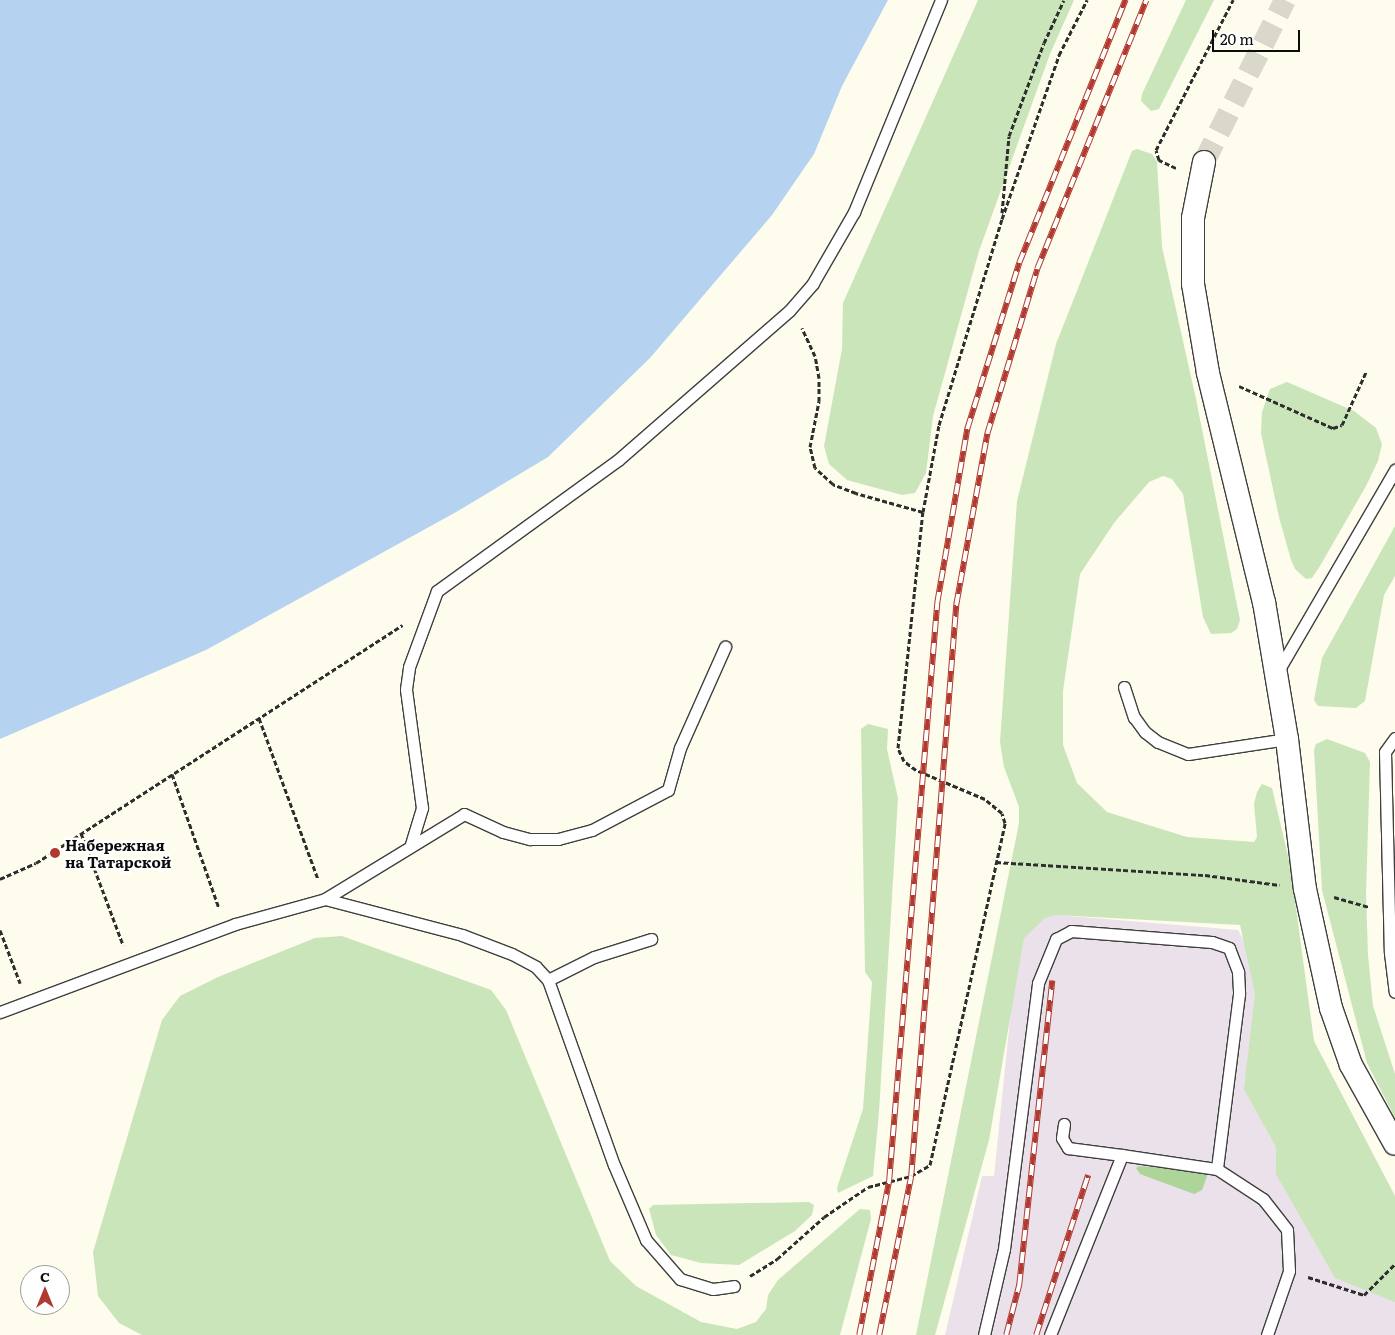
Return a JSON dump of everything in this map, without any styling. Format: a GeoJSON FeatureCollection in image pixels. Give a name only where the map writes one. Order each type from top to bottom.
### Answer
{"type":"FeatureCollection","features":[{"type":"Feature","properties":{"kind":"street"},"geometry":{"type":"LineString","coordinates":[[1202,170],[1192,218],[1192,284],[1208,373],[1264,602],[1287,738],[1305,889],[1331,1008],[1351,1066],[1395,1144]]}},
{"type":"Feature","properties":{"kind":"lane"},"geometry":{"type":"LineString","coordinates":[[411,844],[422,808],[406,689],[409,667],[437,591],[618,460],[789,311],[813,283],[854,212],[941,0]]}},
{"type":"Feature","properties":{"kind":"lane"},"geometry":{"type":"LineString","coordinates":[[1276,675],[1395,470]]}},
{"type":"Feature","properties":{"kind":"lane"},"geometry":{"type":"LineString","coordinates":[[0,1012],[226,927],[325,899],[366,876],[411,844],[464,814],[503,832],[530,839],[558,839],[592,830],[668,790],[680,748],[725,647]]}},
{"type":"Feature","properties":{"kind":"lane"},"geometry":{"type":"LineString","coordinates":[[1124,687],[1134,717],[1146,732],[1158,742],[1188,754],[1287,738]]}},
{"type":"Feature","properties":{"kind":"lane"},"geometry":{"type":"LineString","coordinates":[[1395,738],[1385,752],[1390,913],[1395,992]]}},
{"type":"Feature","properties":{"kind":"lane"},"geometry":{"type":"LineString","coordinates":[[325,899],[462,935],[512,954],[536,967],[548,980],[646,1240],[680,1279],[713,1289],[734,1286]]}},
{"type":"Feature","properties":{"kind":"lane"},"geometry":{"type":"LineString","coordinates":[[984,1335],[1004,1249],[1038,983],[1056,939],[1071,930],[1212,942],[1229,948],[1238,972],[1239,994],[1217,1170]]}},
{"type":"Feature","properties":{"kind":"lane"},"geometry":{"type":"LineString","coordinates":[[548,980],[594,957],[651,939]]}},
{"type":"Feature","properties":{"kind":"lane"},"geometry":{"type":"LineString","coordinates":[[1064,1124],[1062,1138],[1068,1148],[1217,1170],[1263,1200],[1287,1230],[1289,1271],[1267,1335]]}},
{"type":"Feature","properties":{"kind":"lane"},"geometry":{"type":"LineString","coordinates":[[1050,1335],[1122,1156]]}},
{"type":"Feature","properties":{"kind":"path"},"geometry":{"type":"LineString","coordinates":[[1002,219],[1009,136],[1044,43],[1064,0]]}},
{"type":"Feature","properties":{"kind":"path"},"geometry":{"type":"LineString","coordinates":[[734,1286],[777,1260],[824,1217],[868,1187],[911,1176],[930,1165],[1005,823],[1002,813],[985,799],[916,770],[904,761],[898,748],[924,512],[939,425],[1002,219],[1059,55],[1087,0]]}},
{"type":"Feature","properties":{"kind":"path"},"geometry":{"type":"LineString","coordinates":[[1202,170],[1158,160],[1156,150],[1232,0]]}},
{"type":"Feature","properties":{"kind":"path"},"geometry":{"type":"LineString","coordinates":[[789,311],[804,331],[815,356],[819,378],[817,419],[810,447],[815,468],[833,484],[924,512]]}},
{"type":"Feature","properties":{"kind":"path"},"geometry":{"type":"LineString","coordinates":[[1208,373],[1333,428],[1342,425],[1366,372]]}},
{"type":"Feature","properties":{"kind":"path"},"geometry":{"type":"LineString","coordinates":[[0,880],[36,863],[430,607]]}},
{"type":"Feature","properties":{"kind":"path"},"geometry":{"type":"LineString","coordinates":[[259,718],[325,899]]}},
{"type":"Feature","properties":{"kind":"path"},"geometry":{"type":"LineString","coordinates":[[172,774],[226,927]]}},
{"type":"Feature","properties":{"kind":"path"},"geometry":{"type":"LineString","coordinates":[[81,833],[130,963]]}},
{"type":"Feature","properties":{"kind":"path"},"geometry":{"type":"LineString","coordinates":[[996,862],[1205,875],[1305,889],[1390,913]]}},
{"type":"Feature","properties":{"kind":"path"},"geometry":{"type":"LineString","coordinates":[[0,930],[26,1002]]}},
{"type":"Feature","properties":{"kind":"path"},"geometry":{"type":"LineString","coordinates":[[1289,1271],[1364,1295],[1395,1264]]}},
{"type":"Feature","properties":{"kind":"shaded area"},"geometry":{"type":"Polygon","coordinates":[[[1021,912],[1238,930],[1395,1218],[1395,1335],[945,1335],[982,1176],[994,1176],[1021,912]]]}},
{"type":"Feature","properties":{"kind":"green space"},"geometry":{"type":"Polygon","coordinates":[[[978,0],[1074,0],[1050,54],[979,251],[933,416],[926,473],[915,493],[902,495],[847,480],[829,464],[824,446],[842,349],[843,303],[978,0]]]}},
{"type":"Feature","properties":{"kind":"green space"},"geometry":{"type":"Polygon","coordinates":[[[1186,0],[1214,0],[1159,109],[1151,111],[1141,101],[1142,94],[1186,0]]]}},
{"type":"Feature","properties":{"kind":"green space"},"geometry":{"type":"Polygon","coordinates":[[[1137,149],[1152,154],[1157,162],[1162,247],[1196,399],[1240,620],[1237,629],[1231,633],[1211,634],[1203,617],[1183,494],[1172,479],[1163,476],[1149,482],[1114,523],[1080,574],[1063,691],[1063,745],[1077,783],[1107,812],[1187,837],[1254,842],[1257,837],[1254,804],[1257,792],[1262,784],[1272,788],[1290,864],[1314,1041],[1395,1196],[1395,1302],[1335,1278],[1276,1174],[1276,1147],[1244,1089],[1255,994],[1240,925],[1056,915],[1045,918],[1024,938],[989,1140],[935,1335],[916,1335],[1019,823],[1019,807],[1004,767],[1000,742],[1017,501],[1056,344],[1132,151],[1137,149]]]}},
{"type":"Feature","properties":{"kind":"green space"},"geometry":{"type":"Polygon","coordinates":[[[1287,382],[1354,411],[1376,428],[1382,444],[1378,461],[1366,486],[1320,566],[1312,578],[1306,579],[1295,569],[1291,560],[1279,517],[1261,433],[1262,412],[1270,389],[1287,382]]]}},
{"type":"Feature","properties":{"kind":"green space"},"geometry":{"type":"Polygon","coordinates":[[[1395,526],[1395,576],[1384,595],[1365,701],[1356,708],[1318,706],[1314,700],[1322,658],[1395,526]]]}},
{"type":"Feature","properties":{"kind":"green space"},"geometry":{"type":"Polygon","coordinates":[[[868,724],[888,729],[887,749],[898,798],[879,1112],[873,1176],[838,1193],[837,1188],[863,1109],[872,982],[865,972],[861,729],[868,724]]]}},
{"type":"Feature","properties":{"kind":"green space"},"geometry":{"type":"Polygon","coordinates":[[[1327,739],[1365,753],[1370,762],[1366,895],[1368,955],[1373,1006],[1395,1074],[1395,1118],[1367,1063],[1322,890],[1314,750],[1316,744],[1327,739]]]}},
{"type":"Feature","properties":{"kind":"green space"},"geometry":{"type":"Polygon","coordinates":[[[342,936],[491,990],[506,1010],[610,1261],[636,1286],[701,1322],[737,1329],[756,1322],[766,1309],[768,1295],[778,1280],[860,1209],[870,1210],[871,1219],[840,1335],[142,1335],[119,1323],[98,1296],[93,1252],[162,1020],[180,996],[218,977],[315,938],[342,936]]]}},
{"type":"Feature","properties":{"kind":"green space"},"geometry":{"type":"Polygon","coordinates":[[[1139,1166],[1205,1171],[1207,1176],[1202,1190],[1194,1194],[1140,1174],[1136,1168],[1139,1166]]]}},
{"type":"Feature","properties":{"kind":"green space"},"geometry":{"type":"Polygon","coordinates":[[[809,1202],[814,1205],[812,1215],[795,1231],[739,1265],[701,1263],[671,1255],[656,1235],[649,1209],[653,1205],[809,1202]]]}},
{"type":"Feature","properties":{"kind":"water"},"geometry":{"type":"Polygon","coordinates":[[[0,0],[888,0],[842,86],[814,154],[772,215],[650,358],[548,457],[458,511],[206,650],[0,739],[0,0]]]}},
{"type":"Feature","properties":{"kind":"tunnel"},"geometry":{"type":"LineString","coordinates":[[1204,162],[1285,0]]}},
{"type":"Feature","properties":{"kind":"railway"},"geometry":{"type":"LineString","coordinates":[[859,1335],[889,1180],[937,603],[967,429],[1019,263],[1125,0]]}},
{"type":"Feature","properties":{"kind":"railway"},"geometry":{"type":"LineString","coordinates":[[879,1335],[911,1176],[956,605],[987,434],[1037,269],[1146,0]]}},
{"type":"Feature","properties":{"kind":"railway"},"geometry":{"type":"LineString","coordinates":[[1006,1335],[1019,1285],[1052,981]]}},
{"type":"Feature","properties":{"kind":"railway"},"geometry":{"type":"LineString","coordinates":[[1036,1335],[1088,1175]]}},
{"type":"Feature","properties":{"kind":"place","name":"Набережная на Татарской"},"geometry":{"type":"Point","coordinates":[55,853]}}]}
